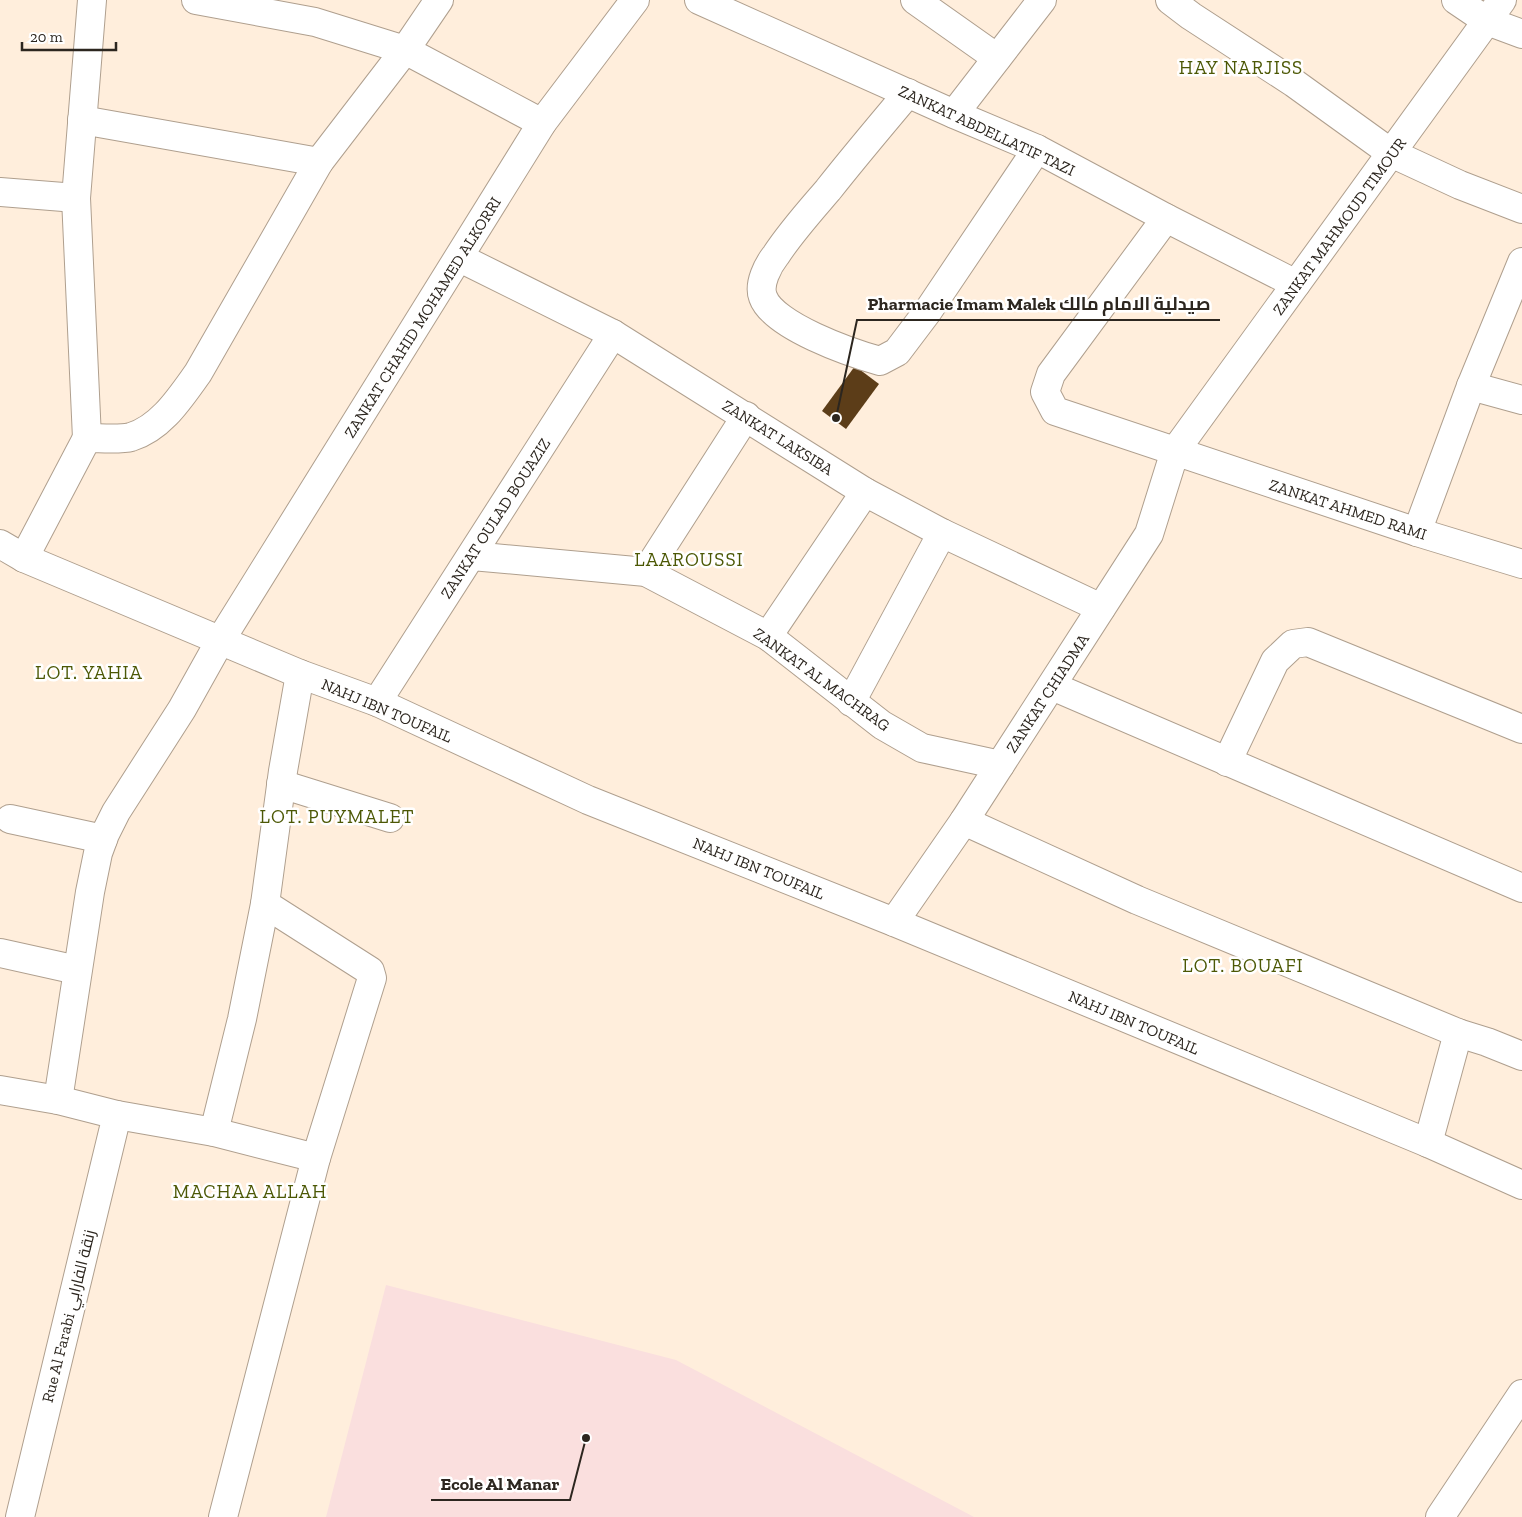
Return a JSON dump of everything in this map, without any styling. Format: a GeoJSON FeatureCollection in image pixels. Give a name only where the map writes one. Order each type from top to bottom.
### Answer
{"type":"FeatureCollection","features":[{"type":"Feature","properties":{"kind":"street"},"geometry":{"type":"LineString","coordinates":[[24,558],[88,438],[76,198],[92,0]]}},
{"type":"Feature","properties":{"kind":"street"},"geometry":{"type":"LineString","coordinates":[[196,0],[315,22],[405,50],[542,123]]}},
{"type":"Feature","properties":{"kind":"street"},"geometry":{"type":"LineString","coordinates":[[88,438],[129,438],[150,429],[175,405],[198,373],[319,162],[405,50],[439,0]]}},
{"type":"Feature","properties":{"kind":"street","name":"ZANKAT CHAHID MOHAMED ALKORRI"},"geometry":{"type":"LineString","coordinates":[[58,1100],[90,892],[98,853],[116,812],[182,710],[220,641],[460,258],[542,123],[635,0]]}},
{"type":"Feature","properties":{"kind":"street","name":"ZANKAT ABDELLATIF TAZI"},"geometry":{"type":"LineString","coordinates":[[699,0],[954,114],[1037,148],[1166,218],[1296,284]]}},
{"type":"Feature","properties":{"kind":"street"},"geometry":{"type":"LineString","coordinates":[[915,0],[997,58]]}},
{"type":"Feature","properties":{"kind":"street"},"geometry":{"type":"LineString","coordinates":[[954,114],[1042,0]]}},
{"type":"Feature","properties":{"kind":"street"},"geometry":{"type":"LineString","coordinates":[[1170,0],[1191,16],[1294,83],[1391,153],[1460,185],[1522,209]]}},
{"type":"Feature","properties":{"kind":"street"},"geometry":{"type":"LineString","coordinates":[[1456,0],[1495,10],[1522,34]]}},
{"type":"Feature","properties":{"kind":"street","name":"ZANKAT MAHMOUD TIMOUR"},"geometry":{"type":"LineString","coordinates":[[1175,451],[1495,10]]}},
{"type":"Feature","properties":{"kind":"street"},"geometry":{"type":"LineString","coordinates":[[908,93],[774,256],[762,284],[762,295],[765,303],[775,314],[827,344],[880,361],[897,352],[928,311],[1037,148]]}},
{"type":"Feature","properties":{"kind":"street"},"geometry":{"type":"LineString","coordinates":[[82,120],[319,162]]}},
{"type":"Feature","properties":{"kind":"street"},"geometry":{"type":"LineString","coordinates":[[0,192],[76,198]]}},
{"type":"Feature","properties":{"kind":"street","name":"ZANKAT AHMED RAMI"},"geometry":{"type":"LineString","coordinates":[[1166,218],[1051,374],[1045,392],[1054,411],[1417,532],[1522,564]]}},
{"type":"Feature","properties":{"kind":"street","name":"ZANKAT LAKSIBA"},"geometry":{"type":"LineString","coordinates":[[460,258],[613,334],[865,492],[942,533],[1101,608]]}},
{"type":"Feature","properties":{"kind":"street"},"geometry":{"type":"LineString","coordinates":[[1417,532],[1471,386],[1522,262]]}},
{"type":"Feature","properties":{"kind":"street","name":"ZANKAT OULAD BOUAZIZ"},"geometry":{"type":"LineString","coordinates":[[376,702],[472,556],[613,334]]}},
{"type":"Feature","properties":{"kind":"street"},"geometry":{"type":"LineString","coordinates":[[1471,386],[1522,400]]}},
{"type":"Feature","properties":{"kind":"street"},"geometry":{"type":"LineString","coordinates":[[646,572],[746,416]]}},
{"type":"Feature","properties":{"kind":"street","name":"ZANKAT CHIADMA"},"geometry":{"type":"LineString","coordinates":[[894,922],[964,821],[1149,534],[1175,451]]}},
{"type":"Feature","properties":{"kind":"street"},"geometry":{"type":"LineString","coordinates":[[768,636],[865,492]]}},
{"type":"Feature","properties":{"kind":"street"},"geometry":{"type":"LineString","coordinates":[[851,702],[942,533]]}},
{"type":"Feature","properties":{"kind":"street","name":"NAHJ IBN TOUFAIL"},"geometry":{"type":"LineString","coordinates":[[0,544],[24,558],[220,641],[300,674],[376,702],[588,800],[894,922],[1428,1143],[1522,1185]]}},
{"type":"Feature","properties":{"kind":"street","name":"ZANKAT AL MACHRAG"},"geometry":{"type":"LineString","coordinates":[[472,556],[646,572],[768,636],[882,725],[922,748],[1000,765]]}},
{"type":"Feature","properties":{"kind":"street"},"geometry":{"type":"LineString","coordinates":[[1227,762],[1275,660],[1293,644],[1308,642],[1522,728]]}},
{"type":"Feature","properties":{"kind":"street"},"geometry":{"type":"LineString","coordinates":[[214,1132],[242,1018],[265,904],[281,784],[300,674]]}},
{"type":"Feature","properties":{"kind":"street"},"geometry":{"type":"LineString","coordinates":[[1052,686],[1227,762],[1521,885]]}},
{"type":"Feature","properties":{"kind":"street"},"geometry":{"type":"LineString","coordinates":[[281,784],[390,818]]}},
{"type":"Feature","properties":{"kind":"street"},"geometry":{"type":"LineString","coordinates":[[10,819],[103,839]]}},
{"type":"Feature","properties":{"kind":"street"},"geometry":{"type":"LineString","coordinates":[[964,821],[1137,900],[1458,1033],[1522,1056]]}},
{"type":"Feature","properties":{"kind":"street"},"geometry":{"type":"LineString","coordinates":[[223,1517],[316,1158],[372,978],[370,971],[265,904]]}},
{"type":"Feature","properties":{"kind":"street"},"geometry":{"type":"LineString","coordinates":[[0,953],[78,970]]}},
{"type":"Feature","properties":{"kind":"street"},"geometry":{"type":"LineString","coordinates":[[1428,1143],[1458,1033]]}},
{"type":"Feature","properties":{"kind":"street"},"geometry":{"type":"LineString","coordinates":[[0,1090],[58,1100],[117,1115],[214,1132],[316,1158]]}},
{"type":"Feature","properties":{"kind":"street","name":"Rue Al Farabi زنقة الفارابي"},"geometry":{"type":"LineString","coordinates":[[20,1517],[117,1115]]}},
{"type":"Feature","properties":{"kind":"street"},"geometry":{"type":"LineString","coordinates":[[1440,1517],[1522,1394]]}},
{"type":"Feature","properties":{"kind":"shaded area"},"geometry":{"type":"Polygon","coordinates":[[[386,1285],[676,1360],[974,1517],[326,1517],[386,1285]]]}},
{"type":"Feature","properties":{"kind":"building"},"geometry":{"type":"Polygon","coordinates":[[[855,366],[879,384],[846,429],[822,411],[855,366]]]}},
{"type":"Feature","properties":{"kind":"place","name":"Pharmacie Imam Malek صيدلية الامام مالك"},"geometry":{"type":"Point","coordinates":[836,418]}},
{"type":"Feature","properties":{"kind":"place","name":"Ecole Al Manar"},"geometry":{"type":"Point","coordinates":[586,1438]}},
{"type":"Feature","properties":{"kind":"district","name":"HAY NARJISS"},"geometry":{"type":"Point","coordinates":[1241,67]}},
{"type":"Feature","properties":{"kind":"district","name":"LAAROUSSI"},"geometry":{"type":"Point","coordinates":[689,559]}},
{"type":"Feature","properties":{"kind":"district","name":"LOT. YAHIA"},"geometry":{"type":"Point","coordinates":[89,672]}},
{"type":"Feature","properties":{"kind":"district","name":"LOT. PUYMALET"},"geometry":{"type":"Point","coordinates":[337,816]}},
{"type":"Feature","properties":{"kind":"district","name":"LOT. BOUAFI"},"geometry":{"type":"Point","coordinates":[1243,965]}},
{"type":"Feature","properties":{"kind":"district","name":"MACHAA ALLAH"},"geometry":{"type":"Point","coordinates":[250,1191]}}]}
